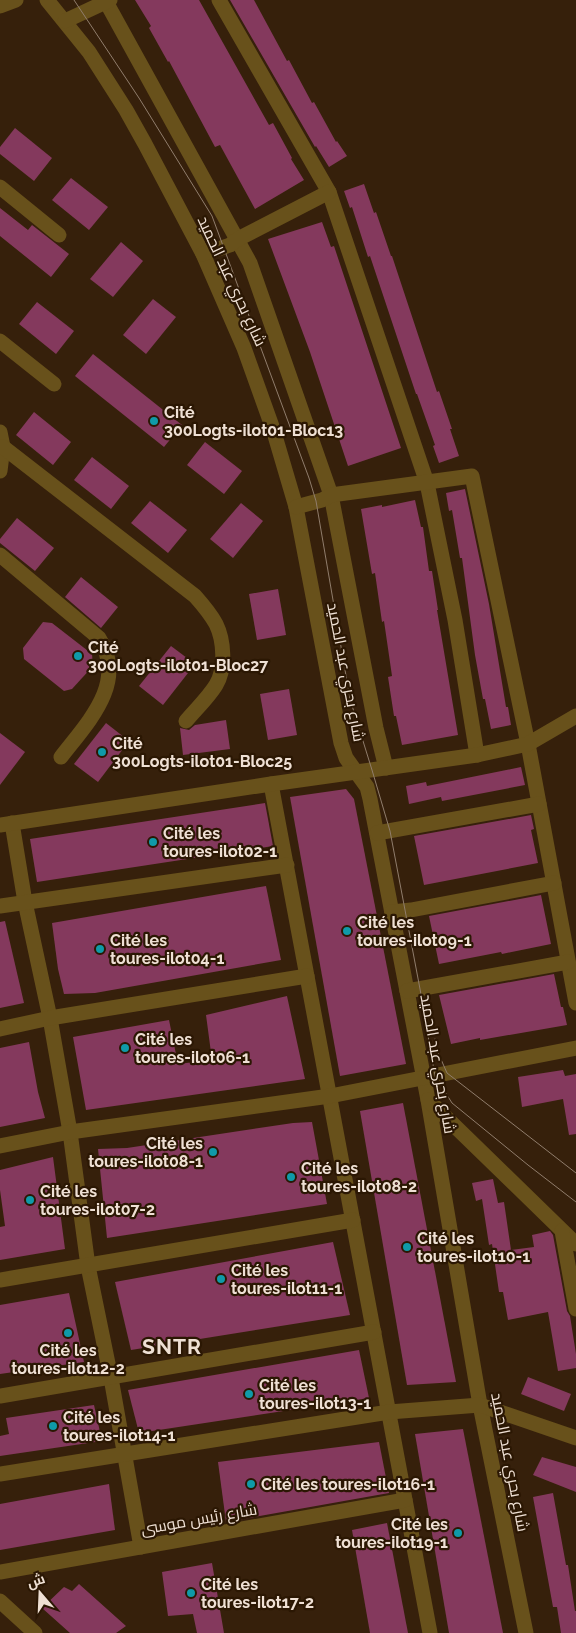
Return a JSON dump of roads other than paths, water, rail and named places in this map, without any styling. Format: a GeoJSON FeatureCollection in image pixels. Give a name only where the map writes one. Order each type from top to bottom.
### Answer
{"type":"FeatureCollection","features":[{"type":"Feature","properties":{"kind":"street"},"geometry":{"type":"LineString","coordinates":[[0,6],[16,0]]}},
{"type":"Feature","properties":{"kind":"street","name":"شارع بحري عبد الحميد"},"geometry":{"type":"LineString","coordinates":[[47,0],[66,21],[89,52],[126,110],[203,254],[244,348],[273,429],[296,507],[341,743],[346,758],[354,772],[367,787],[377,833],[424,1077],[480,1405],[526,1633]]}},
{"type":"Feature","properties":{"kind":"street"},"geometry":{"type":"LineString","coordinates":[[218,0],[330,192],[427,482],[455,620],[478,755]]}},
{"type":"Feature","properties":{"kind":"street"},"geometry":{"type":"LineString","coordinates":[[66,21],[107,1],[250,263],[331,495],[376,728],[386,768]]}},
{"type":"Feature","properties":{"kind":"street"},"geometry":{"type":"LineString","coordinates":[[0,187],[59,235]]}},
{"type":"Feature","properties":{"kind":"street"},"geometry":{"type":"LineString","coordinates":[[203,254],[230,244],[330,192]]}},
{"type":"Feature","properties":{"kind":"street"},"geometry":{"type":"LineString","coordinates":[[0,342],[54,384]]}},
{"type":"Feature","properties":{"kind":"street"},"geometry":{"type":"LineString","coordinates":[[0,472],[2,440]]}},
{"type":"Feature","properties":{"kind":"street"},"geometry":{"type":"LineString","coordinates":[[2,440],[195,596],[208,611],[217,626],[222,655],[221,669],[217,684],[186,721]]}},
{"type":"Feature","properties":{"kind":"street"},"geometry":{"type":"LineString","coordinates":[[296,507],[322,500],[331,495],[472,476],[528,744],[576,1004]]}},
{"type":"Feature","properties":{"kind":"street"},"geometry":{"type":"LineString","coordinates":[[0,554],[99,638],[107,649],[110,668],[107,689],[97,710],[61,757]]}},
{"type":"Feature","properties":{"kind":"street"},"geometry":{"type":"LineString","coordinates":[[141,1547],[88,1266],[70,1132],[50,1018],[6,824],[478,755],[528,744],[576,716]]}},
{"type":"Feature","properties":{"kind":"street"},"geometry":{"type":"LineString","coordinates":[[271,784],[430,1633]]}},
{"type":"Feature","properties":{"kind":"street"},"geometry":{"type":"LineString","coordinates":[[377,833],[539,804]]}},
{"type":"Feature","properties":{"kind":"street"},"geometry":{"type":"LineString","coordinates":[[0,906],[287,865]]}},
{"type":"Feature","properties":{"kind":"street"},"geometry":{"type":"LineString","coordinates":[[392,912],[412,910],[554,883]]}},
{"type":"Feature","properties":{"kind":"street"},"geometry":{"type":"LineString","coordinates":[[407,991],[568,962]]}},
{"type":"Feature","properties":{"kind":"street"},"geometry":{"type":"LineString","coordinates":[[0,1029],[50,1018],[307,976]]}},
{"type":"Feature","properties":{"kind":"street"},"geometry":{"type":"LineString","coordinates":[[0,1146],[70,1132],[330,1096],[576,1048]]}},
{"type":"Feature","properties":{"kind":"street"},"geometry":{"type":"LineString","coordinates":[[428,1100],[576,1244]]}},
{"type":"Feature","properties":{"kind":"street"},"geometry":{"type":"LineString","coordinates":[[0,1280],[353,1220]]}},
{"type":"Feature","properties":{"kind":"street"},"geometry":{"type":"LineString","coordinates":[[562,1231],[576,1309]]}},
{"type":"Feature","properties":{"kind":"street"},"geometry":{"type":"LineString","coordinates":[[0,1396],[374,1332]]}},
{"type":"Feature","properties":{"kind":"street"},"geometry":{"type":"LineString","coordinates":[[0,1474],[389,1412],[480,1405],[576,1438]]}},
{"type":"Feature","properties":{"kind":"street","name":"شارع رئيس موسى"},"geometry":{"type":"LineString","coordinates":[[0,1572],[405,1500]]}},
{"type":"Feature","properties":{"kind":"street"},"geometry":{"type":"LineString","coordinates":[[0,1601],[35,1633]]}},
{"type":"Feature","properties":{"kind":"tram line"},"geometry":{"type":"LineString","coordinates":[[74,0],[139,98],[212,216],[309,478],[316,501],[350,699],[390,831],[435,1076],[452,1103],[576,1202]]}},
{"type":"Feature","properties":{"kind":"tram line"},"geometry":{"type":"LineString","coordinates":[[435,1039],[436,1048],[447,1073],[576,1173]]}},
{"type":"Feature","properties":{"kind":"place","name":"Cité 300Logts-ilot01-Bloc13"},"geometry":{"type":"Point","coordinates":[154,421]}},
{"type":"Feature","properties":{"kind":"place","name":"Cité 300Logts-ilot01-Bloc27"},"geometry":{"type":"Point","coordinates":[78,656]}},
{"type":"Feature","properties":{"kind":"place","name":"Cité 300Logts-ilot01-Bloc25"},"geometry":{"type":"Point","coordinates":[102,752]}},
{"type":"Feature","properties":{"kind":"place","name":"Cité les toures-ilot02-1"},"geometry":{"type":"Point","coordinates":[153,842]}},
{"type":"Feature","properties":{"kind":"place","name":"Cité les toures-ilot09-1"},"geometry":{"type":"Point","coordinates":[347,931]}},
{"type":"Feature","properties":{"kind":"place","name":"Cité les toures-ilot04-1"},"geometry":{"type":"Point","coordinates":[100,949]}},
{"type":"Feature","properties":{"kind":"place","name":"Cité les toures-ilot06-1"},"geometry":{"type":"Point","coordinates":[125,1048]}},
{"type":"Feature","properties":{"kind":"place","name":"Cité les toures-ilot08-1"},"geometry":{"type":"Point","coordinates":[213,1152]}},
{"type":"Feature","properties":{"kind":"place","name":"Cité les toures-ilot08-2"},"geometry":{"type":"Point","coordinates":[291,1177]}},
{"type":"Feature","properties":{"kind":"place","name":"Cité les toures-ilot07-2"},"geometry":{"type":"Point","coordinates":[30,1200]}},
{"type":"Feature","properties":{"kind":"place","name":"Cité les toures-ilot10-1"},"geometry":{"type":"Point","coordinates":[407,1247]}},
{"type":"Feature","properties":{"kind":"place","name":"Cité les toures-ilot11-1"},"geometry":{"type":"Point","coordinates":[221,1279]}},
{"type":"Feature","properties":{"kind":"place","name":"Cité les toures-ilot12-2"},"geometry":{"type":"Point","coordinates":[68,1333]}},
{"type":"Feature","properties":{"kind":"place","name":"Cité les toures-ilot13-1"},"geometry":{"type":"Point","coordinates":[249,1394]}},
{"type":"Feature","properties":{"kind":"place","name":"Cité les toures-ilot14-1"},"geometry":{"type":"Point","coordinates":[53,1426]}},
{"type":"Feature","properties":{"kind":"place","name":"Cité les toures-ilot16-1"},"geometry":{"type":"Point","coordinates":[251,1484]}},
{"type":"Feature","properties":{"kind":"place","name":"Cité les toures-ilot19-1"},"geometry":{"type":"Point","coordinates":[458,1533]}},
{"type":"Feature","properties":{"kind":"place","name":"Cité les toures-ilot17-2"},"geometry":{"type":"Point","coordinates":[191,1593]}},
{"type":"Feature","properties":{"kind":"district","name":"SNTR"},"geometry":{"type":"Point","coordinates":[172,1346]}}]}
